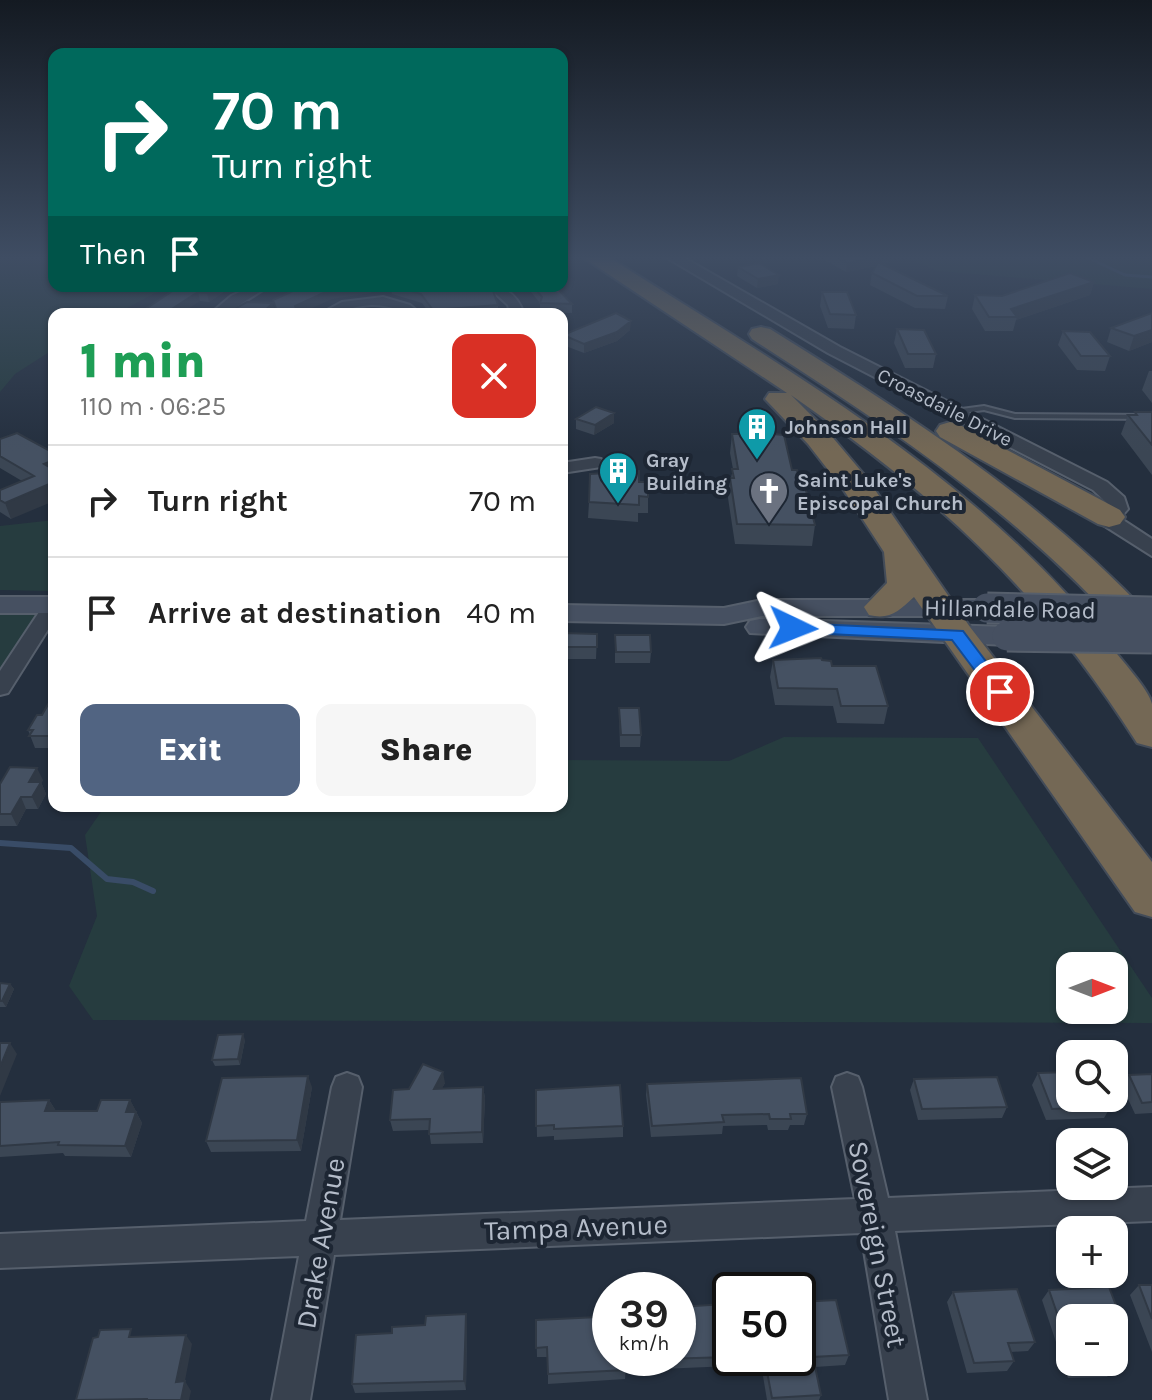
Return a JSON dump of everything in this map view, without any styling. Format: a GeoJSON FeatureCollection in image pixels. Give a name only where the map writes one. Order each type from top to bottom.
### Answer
{"type":"FeatureCollection","features":[{"type":"Feature","properties":{"kind":"highway"},"geometry":{"type":"LineString","coordinates":[[692,321],[853,427],[976,523],[1073,624],[1152,733]]}},
{"type":"Feature","properties":{"kind":"highway"},"geometry":{"type":"LineString","coordinates":[[741,321],[985,481],[1059,544],[1152,640]]}},
{"type":"Feature","properties":{"kind":"highway"},"geometry":{"type":"LineString","coordinates":[[724,342],[744,371],[784,403],[836,459],[900,554],[961,617],[1152,898]]}},
{"type":"Feature","properties":{"kind":"highway"},"geometry":{"type":"LineString","coordinates":[[787,350],[834,366],[1109,517]]}},
{"type":"Feature","properties":{"kind":"highway"},"geometry":{"type":"LineString","coordinates":[[882,607],[905,586],[900,554]]}},
{"type":"Feature","properties":{"kind":"main road"},"geometry":{"type":"LineString","coordinates":[[0,605],[48,605]]}},
{"type":"Feature","properties":{"kind":"main road","name":"Hillandale Road"},"geometry":{"type":"LineString","coordinates":[[568,613],[724,616],[762,608],[882,607],[961,617],[1007,636],[1152,640]]}},
{"type":"Feature","properties":{"kind":"main road","name":"Hillandale Road"},"geometry":{"type":"LineString","coordinates":[[724,616],[761,627],[1152,612]]}},
{"type":"Feature","properties":{"kind":"street","name":"Croasdaile Drive"},"geometry":{"type":"LineString","coordinates":[[784,321],[1105,489],[1118,503],[1116,511],[1109,517]]}},
{"type":"Feature","properties":{"kind":"street"},"geometry":{"type":"LineString","coordinates":[[568,467],[595,463]]}},
{"type":"Feature","properties":{"kind":"street"},"geometry":{"type":"LineString","coordinates":[[1109,517],[1152,540]]}},
{"type":"Feature","properties":{"kind":"street"},"geometry":{"type":"LineString","coordinates":[[1109,517],[1107,519],[1114,526],[1152,549]]}},
{"type":"Feature","properties":{"kind":"street"},"geometry":{"type":"LineString","coordinates":[[0,688],[48,614]]}},
{"type":"Feature","properties":{"kind":"street","name":"Drake Avenue"},"geometry":{"type":"LineString","coordinates":[[291,1400],[347,1087]]}},
{"type":"Feature","properties":{"kind":"street","name":"Sovereign Street"},"geometry":{"type":"LineString","coordinates":[[847,1087],[875,1215],[908,1400]]}},
{"type":"Feature","properties":{"kind":"street","name":"Tampa Avenue"},"geometry":{"type":"LineString","coordinates":[[0,1251],[1152,1204]]}},
{"type":"Feature","properties":{"kind":"lane"},"geometry":{"type":"LineString","coordinates":[[954,412],[984,408],[1008,416],[1152,417]]}},
{"type":"Feature","properties":{"kind":"green space"},"geometry":{"type":"Polygon","coordinates":[[[0,321],[48,321],[48,353],[15,374],[0,392],[0,321]]]}},
{"type":"Feature","properties":{"kind":"green space"},"geometry":{"type":"Polygon","coordinates":[[[48,521],[48,591],[0,590],[0,526],[48,521]]]}},
{"type":"Feature","properties":{"kind":"green space"},"geometry":{"type":"Polygon","coordinates":[[[0,608],[43,609],[0,674],[0,608]]]}},
{"type":"Feature","properties":{"kind":"green space"},"geometry":{"type":"Polygon","coordinates":[[[784,737],[978,738],[1121,952],[1056,952],[1056,1023],[93,1020],[69,986],[97,916],[85,835],[101,812],[568,812],[568,760],[729,761],[784,737]]]}},
{"type":"Feature","properties":{"kind":"green space"},"geometry":{"type":"Polygon","coordinates":[[[1128,962],[1152,998],[1152,1023],[1128,1023],[1128,962]]]}},
{"type":"Feature","properties":{"kind":"building"},"geometry":{"type":"Polygon","coordinates":[[[596,321],[631,321],[617,332],[584,344],[568,337],[568,333],[596,321]]]}},
{"type":"Feature","properties":{"kind":"building"},"geometry":{"type":"Polygon","coordinates":[[[1129,321],[1152,321],[1152,330],[1134,336],[1111,328],[1129,321]]]}},
{"type":"Feature","properties":{"kind":"building"},"geometry":{"type":"Polygon","coordinates":[[[897,329],[924,330],[936,354],[908,354],[897,329]]]}},
{"type":"Feature","properties":{"kind":"building"},"geometry":{"type":"Polygon","coordinates":[[[1063,331],[1090,332],[1110,356],[1081,356],[1063,331]]]}},
{"type":"Feature","properties":{"kind":"building"},"geometry":{"type":"Polygon","coordinates":[[[596,407],[614,413],[595,425],[576,419],[596,407]]]}},
{"type":"Feature","properties":{"kind":"building"},"geometry":{"type":"Polygon","coordinates":[[[1135,412],[1152,412],[1152,445],[1128,415],[1137,415],[1135,412]]]}},
{"type":"Feature","properties":{"kind":"building"},"geometry":{"type":"Polygon","coordinates":[[[742,430],[772,430],[773,434],[784,435],[792,470],[797,470],[799,479],[803,479],[815,525],[737,524],[730,478],[734,478],[732,469],[738,469],[732,434],[742,434],[742,430]]]}},
{"type":"Feature","properties":{"kind":"building"},"geometry":{"type":"Polygon","coordinates":[[[17,433],[48,450],[48,462],[44,464],[48,466],[48,485],[5,503],[0,500],[0,490],[34,476],[0,456],[0,439],[17,433]]]}},
{"type":"Feature","properties":{"kind":"building"},"geometry":{"type":"Polygon","coordinates":[[[639,471],[639,482],[648,482],[648,497],[639,496],[639,505],[589,502],[590,474],[639,471]]]}},
{"type":"Feature","properties":{"kind":"building"},"geometry":{"type":"Polygon","coordinates":[[[568,633],[597,634],[597,647],[568,647],[568,633]]]}},
{"type":"Feature","properties":{"kind":"building"},"geometry":{"type":"Polygon","coordinates":[[[615,635],[650,635],[651,652],[616,652],[615,635]]]}},
{"type":"Feature","properties":{"kind":"building"},"geometry":{"type":"Polygon","coordinates":[[[821,658],[831,661],[832,666],[876,666],[888,706],[841,706],[837,689],[778,688],[773,660],[821,658]]]}},
{"type":"Feature","properties":{"kind":"building"},"geometry":{"type":"Polygon","coordinates":[[[48,704],[48,736],[29,736],[33,730],[28,730],[37,715],[42,715],[48,704]]]}},
{"type":"Feature","properties":{"kind":"building"},"geometry":{"type":"Polygon","coordinates":[[[619,708],[639,708],[641,735],[621,735],[619,708]]]}},
{"type":"Feature","properties":{"kind":"building"},"geometry":{"type":"Polygon","coordinates":[[[10,767],[37,768],[29,782],[41,782],[32,797],[21,797],[11,814],[0,814],[0,784],[10,767]]]}},
{"type":"Feature","properties":{"kind":"building"},"geometry":{"type":"Polygon","coordinates":[[[0,983],[10,984],[2,1001],[0,1001],[0,983]]]}},
{"type":"Feature","properties":{"kind":"building"},"geometry":{"type":"Polygon","coordinates":[[[243,1034],[238,1059],[212,1060],[218,1035],[243,1034]]]}},
{"type":"Feature","properties":{"kind":"building"},"geometry":{"type":"Polygon","coordinates":[[[0,1043],[10,1043],[0,1067],[0,1043]]]}},
{"type":"Feature","properties":{"kind":"building"},"geometry":{"type":"Polygon","coordinates":[[[423,1064],[443,1072],[434,1089],[483,1087],[482,1132],[429,1134],[430,1119],[390,1120],[393,1090],[409,1089],[423,1064]]]}},
{"type":"Feature","properties":{"kind":"building"},"geometry":{"type":"Polygon","coordinates":[[[1056,1072],[1056,1109],[1052,1109],[1038,1073],[1056,1072]]]}},
{"type":"Feature","properties":{"kind":"building"},"geometry":{"type":"Polygon","coordinates":[[[1152,1074],[1152,1102],[1142,1103],[1129,1075],[1152,1074]]]}},
{"type":"Feature","properties":{"kind":"building"},"geometry":{"type":"Polygon","coordinates":[[[308,1076],[297,1140],[206,1141],[222,1078],[308,1076]]]}},
{"type":"Feature","properties":{"kind":"building"},"geometry":{"type":"Polygon","coordinates":[[[997,1077],[1007,1107],[922,1109],[914,1079],[997,1077]]]}},
{"type":"Feature","properties":{"kind":"building"},"geometry":{"type":"Polygon","coordinates":[[[801,1078],[807,1114],[790,1114],[791,1119],[770,1119],[769,1114],[722,1115],[724,1122],[652,1126],[647,1084],[801,1078]]]}},
{"type":"Feature","properties":{"kind":"building"},"geometry":{"type":"Polygon","coordinates":[[[620,1085],[623,1126],[554,1129],[554,1125],[536,1126],[536,1090],[620,1085]]]}},
{"type":"Feature","properties":{"kind":"building"},"geometry":{"type":"Polygon","coordinates":[[[49,1100],[45,1111],[97,1111],[101,1100],[130,1100],[126,1112],[136,1112],[125,1146],[58,1145],[59,1142],[0,1146],[0,1102],[49,1100]]]}},
{"type":"Feature","properties":{"kind":"building"},"geometry":{"type":"Polygon","coordinates":[[[1139,1285],[1152,1285],[1152,1319],[1139,1285]]]}},
{"type":"Feature","properties":{"kind":"building"},"geometry":{"type":"Polygon","coordinates":[[[1109,1288],[1115,1304],[1056,1304],[1056,1310],[1049,1290],[1109,1288]]]}},
{"type":"Feature","properties":{"kind":"building"},"geometry":{"type":"Polygon","coordinates":[[[1017,1289],[1035,1342],[1008,1343],[1014,1361],[974,1363],[953,1292],[1017,1289]]]}},
{"type":"Feature","properties":{"kind":"building"},"geometry":{"type":"Polygon","coordinates":[[[836,1300],[849,1355],[816,1357],[816,1301],[836,1300]]]}},
{"type":"Feature","properties":{"kind":"building"},"geometry":{"type":"Polygon","coordinates":[[[712,1305],[712,1358],[696,1358],[696,1306],[712,1305]]]}},
{"type":"Feature","properties":{"kind":"building"},"geometry":{"type":"Polygon","coordinates":[[[466,1314],[464,1381],[352,1384],[356,1335],[392,1333],[392,1327],[425,1325],[426,1316],[466,1314]]]}},
{"type":"Feature","properties":{"kind":"building"},"geometry":{"type":"Polygon","coordinates":[[[592,1317],[592,1372],[548,1374],[547,1347],[536,1348],[536,1320],[592,1317]]]}},
{"type":"Feature","properties":{"kind":"building"},"geometry":{"type":"Polygon","coordinates":[[[131,1329],[129,1337],[186,1335],[176,1382],[185,1381],[181,1400],[76,1400],[93,1338],[98,1337],[100,1330],[131,1329]]]}},
{"type":"Feature","properties":{"kind":"building"},"geometry":{"type":"Polygon","coordinates":[[[816,1371],[821,1395],[772,1398],[768,1376],[816,1376],[816,1371]]]}},
{"type":"Feature","properties":{"kind":"waterway"},"geometry":{"type":"LineString","coordinates":[[0,843],[71,848],[107,879],[133,882],[153,891]]}},
{"type":"Feature","properties":{"kind":"place","name":"Johnson Hall"},"geometry":{"type":"Point","coordinates":[757,461]}},
{"type":"Feature","properties":{"kind":"place","name":"Gray Building"},"geometry":{"type":"Point","coordinates":[618,505]}},
{"type":"Feature","properties":{"kind":"place","name":"Saint Luke's Episcopal Church"},"geometry":{"type":"Point","coordinates":[769,525]}},
{"type":"Feature","properties":{"kind":"route"},"geometry":{"type":"LineString","coordinates":[[793,628],[957,635],[1000,692]]}}]}
